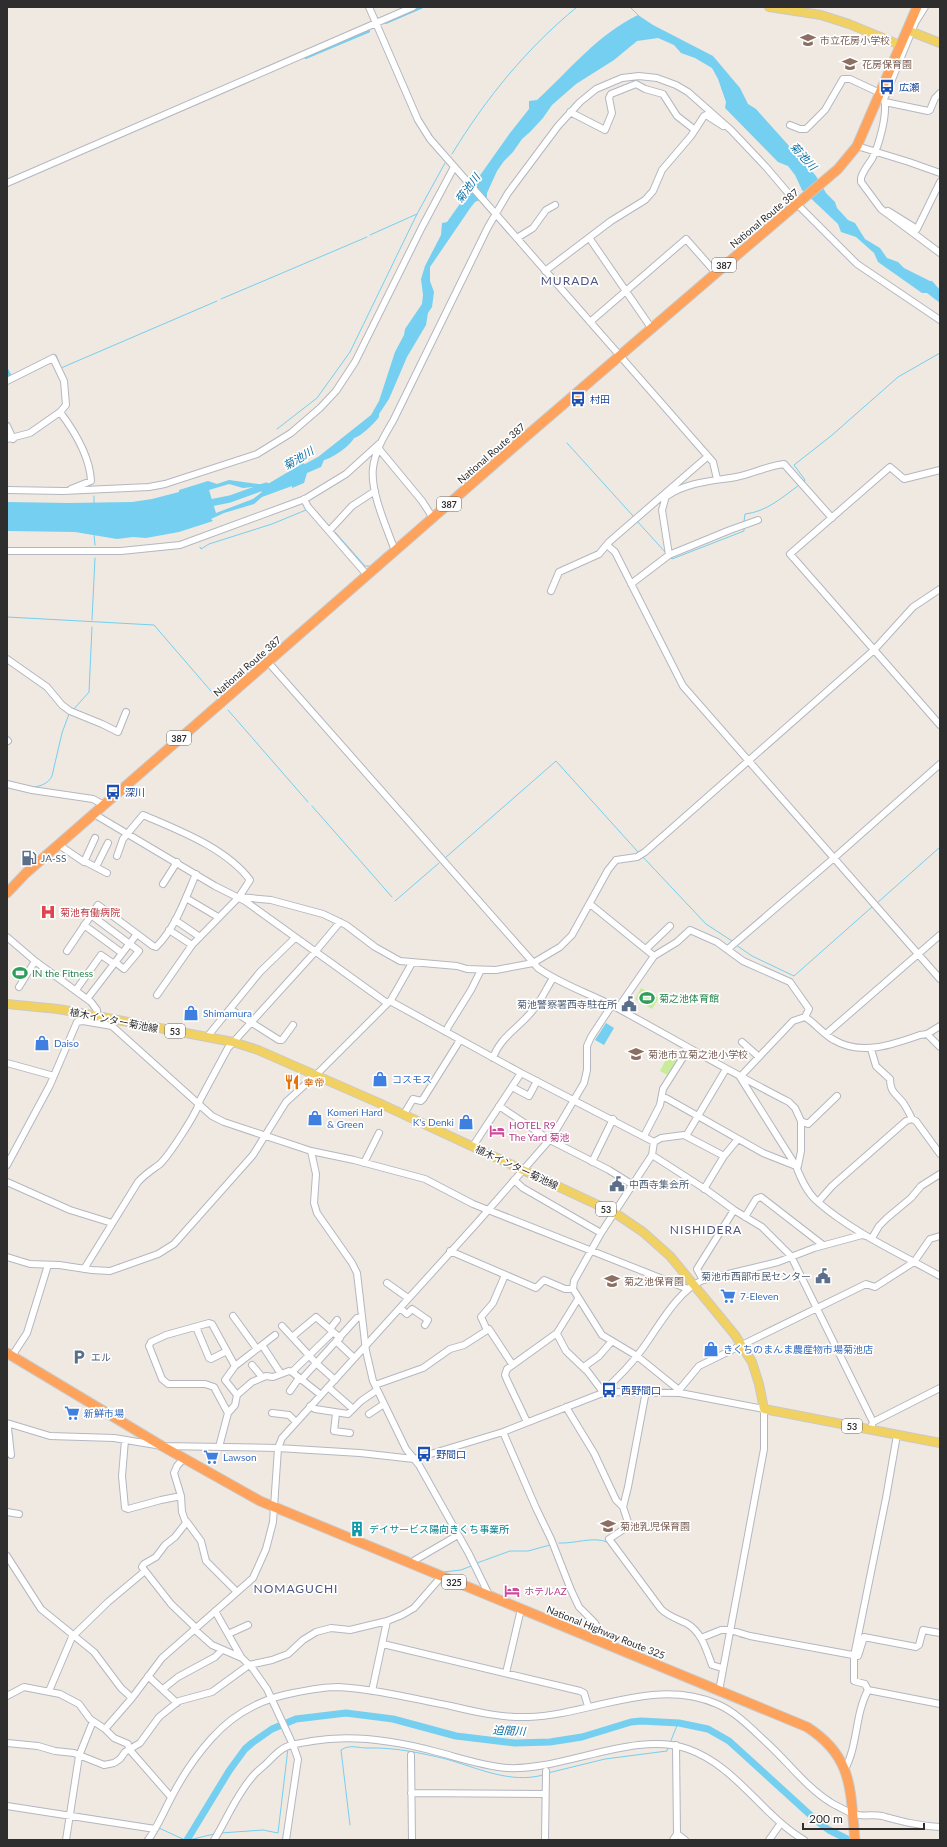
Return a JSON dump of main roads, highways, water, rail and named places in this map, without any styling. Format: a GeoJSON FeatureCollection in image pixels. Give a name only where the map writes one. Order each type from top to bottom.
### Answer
{"type":"FeatureCollection","features":[{"type":"Feature","properties":{"kind":"highway","name":"National Route 387"},"geometry":{"type":"LineString","coordinates":[[7,893],[26,873],[367,575],[716,273],[831,176],[847,160],[857,146],[900,45],[909,31],[916,7]]}},
{"type":"Feature","properties":{"kind":"highway","name":"National Highway Route 325"},"geometry":{"type":"LineString","coordinates":[[10,1354],[162,1446],[249,1496],[441,1577],[807,1727],[831,1746],[844,1769],[851,1792],[855,1836]]}},
{"type":"Feature","properties":{"kind":"main road"},"geometry":{"type":"LineString","coordinates":[[769,7],[821,15],[849,24],[900,45]]}},
{"type":"Feature","properties":{"kind":"main road"},"geometry":{"type":"LineString","coordinates":[[909,31],[940,43]]}},
{"type":"Feature","properties":{"kind":"main road","name":"植木インター菊池線"},"geometry":{"type":"LineString","coordinates":[[7,1004],[45,1007],[104,1020],[207,1037],[233,1042],[270,1054],[404,1114],[615,1213],[652,1239],[677,1264],[690,1286],[743,1344],[752,1362],[759,1384],[764,1409],[871,1426],[897,1435],[940,1443]]}},
{"type":"Feature","properties":{"kind":"water"},"geometry":{"type":"Polygon","coordinates":[[[638,15],[653,25],[713,56],[740,88],[748,104],[756,109],[816,176],[826,193],[835,202],[837,208],[848,220],[855,223],[865,239],[880,248],[887,258],[898,262],[904,268],[932,281],[940,290],[940,303],[927,293],[922,293],[878,262],[874,253],[856,237],[841,232],[838,224],[802,190],[795,175],[788,166],[778,162],[725,108],[726,102],[718,79],[712,68],[695,58],[681,53],[674,45],[658,38],[637,41],[614,60],[576,84],[552,105],[543,118],[522,139],[513,152],[504,161],[497,171],[487,193],[487,197],[475,202],[430,267],[430,281],[434,292],[432,307],[428,313],[426,325],[407,357],[389,399],[379,414],[379,417],[360,435],[354,438],[345,448],[332,457],[324,460],[321,467],[307,473],[304,483],[262,497],[254,504],[224,513],[211,519],[213,521],[179,532],[146,538],[133,537],[117,539],[75,532],[7,531],[7,502],[132,502],[152,499],[179,492],[179,490],[208,481],[217,484],[229,480],[266,485],[300,465],[300,462],[305,464],[318,457],[371,415],[379,401],[395,352],[404,335],[405,329],[422,304],[423,295],[421,279],[425,266],[441,235],[442,223],[447,222],[510,133],[529,109],[529,101],[537,100],[584,54],[623,23],[638,15]],[[229,484],[209,490],[216,513],[253,499],[262,492],[260,490],[257,491],[253,487],[243,488],[229,484]]]}},
{"type":"Feature","properties":{"kind":"water"},"geometry":{"type":"Polygon","coordinates":[[[606,1023],[614,1028],[604,1045],[595,1040],[606,1023]]]}},
{"type":"Feature","properties":{"kind":"waterway"},"geometry":{"type":"LineString","coordinates":[[386,22],[421,7]]}},
{"type":"Feature","properties":{"kind":"waterway"},"geometry":{"type":"LineString","coordinates":[[452,154],[479,113],[508,75],[541,39],[577,7]]}},
{"type":"Feature","properties":{"kind":"waterway"},"geometry":{"type":"LineString","coordinates":[[630,7],[641,18]]}},
{"type":"Feature","properties":{"kind":"waterway"},"geometry":{"type":"LineString","coordinates":[[306,57],[368,31]]}},
{"type":"Feature","properties":{"kind":"waterway"},"geometry":{"type":"LineString","coordinates":[[277,429],[317,398],[350,352],[417,214],[445,163]]}},
{"type":"Feature","properties":{"kind":"waterway"},"geometry":{"type":"LineString","coordinates":[[370,235],[417,214]]}},
{"type":"Feature","properties":{"kind":"waterway"},"geometry":{"type":"LineString","coordinates":[[221,299],[367,237]]}},
{"type":"Feature","properties":{"kind":"waterway"},"geometry":{"type":"LineString","coordinates":[[61,368],[217,301]]}},
{"type":"Feature","properties":{"kind":"waterway"},"geometry":{"type":"LineString","coordinates":[[804,482],[805,480],[794,465],[831,436],[898,377],[940,353]]}},
{"type":"Feature","properties":{"kind":"waterway"},"geometry":{"type":"LineString","coordinates":[[52,355],[56,355],[60,365]]}},
{"type":"Feature","properties":{"kind":"waterway"},"geometry":{"type":"LineString","coordinates":[[7,371],[10,377]]}},
{"type":"Feature","properties":{"kind":"waterway"},"geometry":{"type":"LineString","coordinates":[[567,443],[634,517]]}},
{"type":"Feature","properties":{"kind":"waterway"},"geometry":{"type":"LineString","coordinates":[[744,522],[745,514],[753,513],[767,507],[799,485]]}},
{"type":"Feature","properties":{"kind":"waterway","name":"菊池川"},"geometry":{"type":"LineString","coordinates":[[205,504],[230,499],[266,486]]}},
{"type":"Feature","properties":{"kind":"waterway"},"geometry":{"type":"LineString","coordinates":[[94,496],[94,503]]}},
{"type":"Feature","properties":{"kind":"waterway"},"geometry":{"type":"LineString","coordinates":[[313,508],[329,526]]}},
{"type":"Feature","properties":{"kind":"waterway"},"geometry":{"type":"LineString","coordinates":[[200,547],[201,549],[209,544],[272,524],[306,510]]}},
{"type":"Feature","properties":{"kind":"waterway"},"geometry":{"type":"LineString","coordinates":[[637,521],[666,553]]}},
{"type":"Feature","properties":{"kind":"waterway"},"geometry":{"type":"LineString","coordinates":[[671,558],[672,559],[744,531],[744,527]]}},
{"type":"Feature","properties":{"kind":"waterway"},"geometry":{"type":"LineString","coordinates":[[335,532],[365,566],[370,566],[386,552]]}},
{"type":"Feature","properties":{"kind":"waterway"},"geometry":{"type":"LineString","coordinates":[[94,534],[95,545]]}},
{"type":"Feature","properties":{"kind":"waterway"},"geometry":{"type":"LineString","coordinates":[[92,620],[95,558]]}},
{"type":"Feature","properties":{"kind":"waterway"},"geometry":{"type":"LineString","coordinates":[[7,617],[154,625],[217,698]]}},
{"type":"Feature","properties":{"kind":"waterway"},"geometry":{"type":"LineString","coordinates":[[73,710],[89,692],[92,627]]}},
{"type":"Feature","properties":{"kind":"waterway"},"geometry":{"type":"LineString","coordinates":[[228,710],[308,802]]}},
{"type":"Feature","properties":{"kind":"waterway"},"geometry":{"type":"LineString","coordinates":[[32,787],[44,784],[49,781],[52,776],[62,733],[69,714]]}},
{"type":"Feature","properties":{"kind":"waterway"},"geometry":{"type":"LineString","coordinates":[[445,858],[556,761],[638,852]]}},
{"type":"Feature","properties":{"kind":"waterway"},"geometry":{"type":"LineString","coordinates":[[312,806],[392,897]]}},
{"type":"Feature","properties":{"kind":"waterway"},"geometry":{"type":"LineString","coordinates":[[876,904],[940,847]]}},
{"type":"Feature","properties":{"kind":"waterway"},"geometry":{"type":"LineString","coordinates":[[642,856],[706,924],[732,941]]}},
{"type":"Feature","properties":{"kind":"waterway"},"geometry":{"type":"LineString","coordinates":[[395,901],[439,863]]}},
{"type":"Feature","properties":{"kind":"waterway"},"geometry":{"type":"LineString","coordinates":[[736,945],[752,956],[794,976],[872,907]]}},
{"type":"Feature","properties":{"kind":"waterway"},"geometry":{"type":"LineString","coordinates":[[559,1543],[590,1540],[602,1540],[607,1542]]}},
{"type":"Feature","properties":{"kind":"waterway"},"geometry":{"type":"LineString","coordinates":[[477,1563],[510,1551],[528,1551],[550,1545]]}},
{"type":"Feature","properties":{"kind":"waterway"},"geometry":{"type":"LineString","coordinates":[[443,1572],[461,1570],[471,1566]]}},
{"type":"Feature","properties":{"kind":"waterway"},"geometry":{"type":"LineString","coordinates":[[421,1596],[436,1578]]}},
{"type":"Feature","properties":{"kind":"waterway"},"geometry":{"type":"LineString","coordinates":[[709,1638],[720,1634]]}},
{"type":"Feature","properties":{"kind":"waterway"},"geometry":{"type":"LineString","coordinates":[[740,1637],[745,1638]]}},
{"type":"Feature","properties":{"kind":"waterway","name":"迫間川"},"geometry":{"type":"LineString","coordinates":[[187,1840],[229,1771],[245,1749],[252,1743],[272,1729],[296,1719],[346,1713],[393,1719],[456,1736],[515,1743],[550,1742],[582,1737],[631,1722],[641,1721],[679,1723],[708,1729],[729,1741],[818,1822],[829,1830],[849,1840]]}},
{"type":"Feature","properties":{"kind":"waterway"},"geometry":{"type":"LineString","coordinates":[[670,1743],[678,1723]]}},
{"type":"Feature","properties":{"kind":"waterway"},"geometry":{"type":"LineString","coordinates":[[548,1773],[605,1759],[667,1751],[668,1747]]}},
{"type":"Feature","properties":{"kind":"waterway"},"geometry":{"type":"LineString","coordinates":[[221,1833],[263,1830],[278,1833],[288,1748]]}},
{"type":"Feature","properties":{"kind":"waterway"},"geometry":{"type":"LineString","coordinates":[[350,1825],[341,1750],[344,1748],[397,1749],[446,1759],[494,1774],[518,1778],[543,1775]]}},
{"type":"Feature","properties":{"kind":"waterway"},"geometry":{"type":"LineString","coordinates":[[73,1813],[155,1826]]}},
{"type":"Feature","properties":{"kind":"waterway"},"geometry":{"type":"LineString","coordinates":[[159,1828],[185,1840]]}},
{"type":"Feature","properties":{"kind":"waterway"},"geometry":{"type":"LineString","coordinates":[[189,1840],[214,1834]]}},
{"type":"Feature","properties":{"kind":"place","name":"市立花房小学校"},"geometry":{"type":"Point","coordinates":[808,40]}},
{"type":"Feature","properties":{"kind":"place","name":"花房保育園"},"geometry":{"type":"Point","coordinates":[850,64]}},
{"type":"Feature","properties":{"kind":"place","name":"広瀬"},"geometry":{"type":"Point","coordinates":[887,87]}},
{"type":"Feature","properties":{"kind":"place","name":"村田"},"geometry":{"type":"Point","coordinates":[578,399]}},
{"type":"Feature","properties":{"kind":"place","name":"深川"},"geometry":{"type":"Point","coordinates":[113,792]}},
{"type":"Feature","properties":{"kind":"place","name":"JA-SS"},"geometry":{"type":"Point","coordinates":[29,858]}},
{"type":"Feature","properties":{"kind":"place","name":"菊池有働病院"},"geometry":{"type":"Point","coordinates":[48,912]}},
{"type":"Feature","properties":{"kind":"place","name":"IN the Fitness"},"geometry":{"type":"Point","coordinates":[20,973]}},
{"type":"Feature","properties":{"kind":"place","name":"菊之池体育館"},"geometry":{"type":"Point","coordinates":[647,998]}},
{"type":"Feature","properties":{"kind":"place","name":"菊池警察署西寺駐在所"},"geometry":{"type":"Point","coordinates":[629,1004]}},
{"type":"Feature","properties":{"kind":"place","name":"Shimamura"},"geometry":{"type":"Point","coordinates":[191,1013]}},
{"type":"Feature","properties":{"kind":"place","name":"Daiso"},"geometry":{"type":"Point","coordinates":[42,1043]}},
{"type":"Feature","properties":{"kind":"place","name":"菊池市立菊之池小学校"},"geometry":{"type":"Point","coordinates":[636,1054]}},
{"type":"Feature","properties":{"kind":"place","name":"コスモス"},"geometry":{"type":"Point","coordinates":[380,1079]}},
{"type":"Feature","properties":{"kind":"place","name":"幸帝"},"geometry":{"type":"Point","coordinates":[292,1082]}},
{"type":"Feature","properties":{"kind":"place","name":"Komeri Hard & Green"},"geometry":{"type":"Point","coordinates":[315,1118]}},
{"type":"Feature","properties":{"kind":"place","name":"K's Denki"},"geometry":{"type":"Point","coordinates":[466,1122]}},
{"type":"Feature","properties":{"kind":"place","name":"HOTEL R9 The Yard 菊池"},"geometry":{"type":"Point","coordinates":[497,1131]}},
{"type":"Feature","properties":{"kind":"place","name":"中西寺集会所"},"geometry":{"type":"Point","coordinates":[617,1184]}},
{"type":"Feature","properties":{"kind":"place","name":"菊池市西部市民センター"},"geometry":{"type":"Point","coordinates":[823,1276]}},
{"type":"Feature","properties":{"kind":"place","name":"菊之池保育園"},"geometry":{"type":"Point","coordinates":[612,1281]}},
{"type":"Feature","properties":{"kind":"place","name":"7-Eleven"},"geometry":{"type":"Point","coordinates":[728,1296]}},
{"type":"Feature","properties":{"kind":"place","name":"きくちのまんま農産物市場菊池店"},"geometry":{"type":"Point","coordinates":[711,1349]}},
{"type":"Feature","properties":{"kind":"place","name":"エル"},"geometry":{"type":"Point","coordinates":[79,1357]}},
{"type":"Feature","properties":{"kind":"place","name":"西野間口"},"geometry":{"type":"Point","coordinates":[609,1390]}},
{"type":"Feature","properties":{"kind":"place","name":"新鮮市場"},"geometry":{"type":"Point","coordinates":[72,1413]}},
{"type":"Feature","properties":{"kind":"place","name":"野間口"},"geometry":{"type":"Point","coordinates":[424,1454]}},
{"type":"Feature","properties":{"kind":"place","name":"Lawson"},"geometry":{"type":"Point","coordinates":[211,1457]}},
{"type":"Feature","properties":{"kind":"place","name":"菊池乳児保育園"},"geometry":{"type":"Point","coordinates":[608,1526]}},
{"type":"Feature","properties":{"kind":"place","name":"デイサービス陽向きくち事業所"},"geometry":{"type":"Point","coordinates":[357,1529]}},
{"type":"Feature","properties":{"kind":"place","name":"ホテルAZ"},"geometry":{"type":"Point","coordinates":[512,1591]}},
{"type":"Feature","properties":{"kind":"district","name":"MURADA"},"geometry":{"type":"Point","coordinates":[570,280]}},
{"type":"Feature","properties":{"kind":"district","name":"NISHIDERA"},"geometry":{"type":"Point","coordinates":[706,1229]}},
{"type":"Feature","properties":{"kind":"district","name":"NOMAGUCHI"},"geometry":{"type":"Point","coordinates":[296,1588]}}]}
